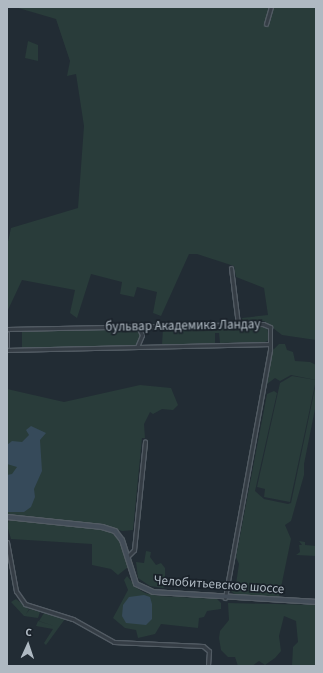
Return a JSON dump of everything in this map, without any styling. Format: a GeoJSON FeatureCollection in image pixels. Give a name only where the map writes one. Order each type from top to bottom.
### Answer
{"type":"FeatureCollection","features":[{"type":"Feature","properties":{"kind":"street"},"geometry":{"type":"LineString","coordinates":[[266,24],[271,7]]}},
{"type":"Feature","properties":{"kind":"street"},"geometry":{"type":"LineString","coordinates":[[231,268],[238,324]]}},
{"type":"Feature","properties":{"kind":"street","name":"бульвар Академика Ландау"},"geometry":{"type":"LineString","coordinates":[[7,329],[238,324],[269,325],[272,332],[270,344],[7,350]]}},
{"type":"Feature","properties":{"kind":"street"},"geometry":{"type":"LineString","coordinates":[[137,347],[142,335],[138,326]]}},
{"type":"Feature","properties":{"kind":"street"},"geometry":{"type":"LineString","coordinates":[[7,333],[7,346]]}},
{"type":"Feature","properties":{"kind":"street"},"geometry":{"type":"LineString","coordinates":[[225,598],[270,344]]}},
{"type":"Feature","properties":{"kind":"street"},"geometry":{"type":"LineString","coordinates":[[127,557],[134,550],[145,442]]}},
{"type":"Feature","properties":{"kind":"street","name":"Челобитьевское шоссе"},"geometry":{"type":"LineString","coordinates":[[7,517],[110,529],[119,535],[134,580],[139,587],[156,592],[225,598],[316,602]]}},
{"type":"Feature","properties":{"kind":"street"},"geometry":{"type":"LineString","coordinates":[[7,542],[16,591],[28,605],[73,619],[114,642],[203,646],[209,651],[208,666]]}},
{"type":"Feature","properties":{"kind":"green space"},"geometry":{"type":"Polygon","coordinates":[[[15,7],[316,7],[316,340],[282,335],[264,321],[243,322],[242,318],[268,315],[264,288],[236,277],[234,266],[197,254],[189,254],[161,316],[153,313],[157,292],[137,287],[134,297],[120,294],[122,282],[91,274],[77,318],[70,313],[75,290],[22,280],[7,312],[7,246],[11,228],[78,208],[84,126],[76,74],[67,76],[70,61],[56,19],[15,7]]]}},
{"type":"Feature","properties":{"kind":"green space"},"geometry":{"type":"Polygon","coordinates":[[[28,41],[38,45],[38,61],[25,58],[28,41]]]}},
{"type":"Feature","properties":{"kind":"green space"},"geometry":{"type":"Polygon","coordinates":[[[267,326],[269,340],[265,342],[220,343],[219,333],[215,333],[215,343],[162,345],[163,328],[267,326]]]}},
{"type":"Feature","properties":{"kind":"green space"},"geometry":{"type":"Polygon","coordinates":[[[136,328],[140,333],[140,340],[135,346],[22,348],[22,330],[136,328]]]}},
{"type":"Feature","properties":{"kind":"green space"},"geometry":{"type":"Polygon","coordinates":[[[279,344],[285,344],[287,350],[293,352],[295,361],[310,362],[316,365],[316,380],[291,375],[280,381],[275,378],[267,384],[273,350],[279,344]]]}},
{"type":"Feature","properties":{"kind":"green space"},"geometry":{"type":"Polygon","coordinates":[[[292,376],[316,380],[290,502],[264,497],[265,489],[257,487],[280,383],[292,376]]]}},
{"type":"Feature","properties":{"kind":"green space"},"geometry":{"type":"Polygon","coordinates":[[[316,383],[316,404],[304,464],[304,475],[291,521],[285,525],[291,539],[279,597],[237,596],[231,591],[236,584],[239,564],[236,557],[267,394],[274,391],[277,393],[255,491],[264,499],[288,504],[291,503],[316,383]]]}},
{"type":"Feature","properties":{"kind":"green space"},"geometry":{"type":"Polygon","coordinates":[[[140,385],[171,388],[178,405],[173,410],[162,409],[153,414],[150,412],[144,424],[145,438],[142,438],[133,530],[122,531],[102,524],[7,514],[7,389],[64,402],[140,385]]]}},
{"type":"Feature","properties":{"kind":"green space"},"geometry":{"type":"Polygon","coordinates":[[[15,520],[110,531],[121,542],[128,567],[118,575],[111,569],[92,565],[92,544],[11,539],[7,525],[9,521],[15,520]]]}},
{"type":"Feature","properties":{"kind":"green space"},"geometry":{"type":"Polygon","coordinates":[[[299,541],[305,542],[305,545],[316,546],[316,556],[296,555],[300,552],[299,545],[302,545],[299,541]]]}},
{"type":"Feature","properties":{"kind":"green space"},"geometry":{"type":"Polygon","coordinates":[[[146,551],[151,552],[150,557],[156,565],[161,563],[165,568],[165,587],[163,588],[150,586],[138,578],[136,562],[144,563],[146,551]]]}},
{"type":"Feature","properties":{"kind":"green space"},"geometry":{"type":"Polygon","coordinates":[[[127,576],[138,589],[145,593],[159,596],[217,599],[221,603],[221,609],[207,611],[204,617],[199,618],[198,628],[161,624],[155,634],[138,638],[136,630],[125,628],[113,618],[128,590],[124,580],[127,576]]]}},
{"type":"Feature","properties":{"kind":"green space"},"geometry":{"type":"Polygon","coordinates":[[[16,599],[29,609],[26,614],[30,609],[40,612],[38,618],[24,616],[11,602],[16,599]]]}},
{"type":"Feature","properties":{"kind":"green space"},"geometry":{"type":"Polygon","coordinates":[[[228,603],[316,605],[316,666],[292,666],[293,647],[298,642],[296,621],[284,616],[279,636],[281,651],[275,658],[265,665],[259,661],[252,666],[238,666],[235,657],[228,657],[221,650],[219,638],[220,631],[229,620],[228,603]]]}},
{"type":"Feature","properties":{"kind":"green space"},"geometry":{"type":"Polygon","coordinates":[[[44,613],[65,619],[46,645],[44,643],[53,629],[36,626],[38,621],[54,626],[39,621],[44,613]]]}},
{"type":"Feature","properties":{"kind":"water"},"geometry":{"type":"Polygon","coordinates":[[[31,426],[46,433],[40,440],[42,471],[34,489],[35,497],[31,507],[24,512],[7,512],[7,475],[12,474],[17,467],[7,464],[7,445],[12,441],[22,442],[29,435],[26,430],[31,426]]]}},
{"type":"Feature","properties":{"kind":"water"},"geometry":{"type":"Polygon","coordinates":[[[144,595],[150,597],[152,604],[152,619],[146,625],[126,623],[122,616],[123,605],[129,597],[144,595]]]}}]}
